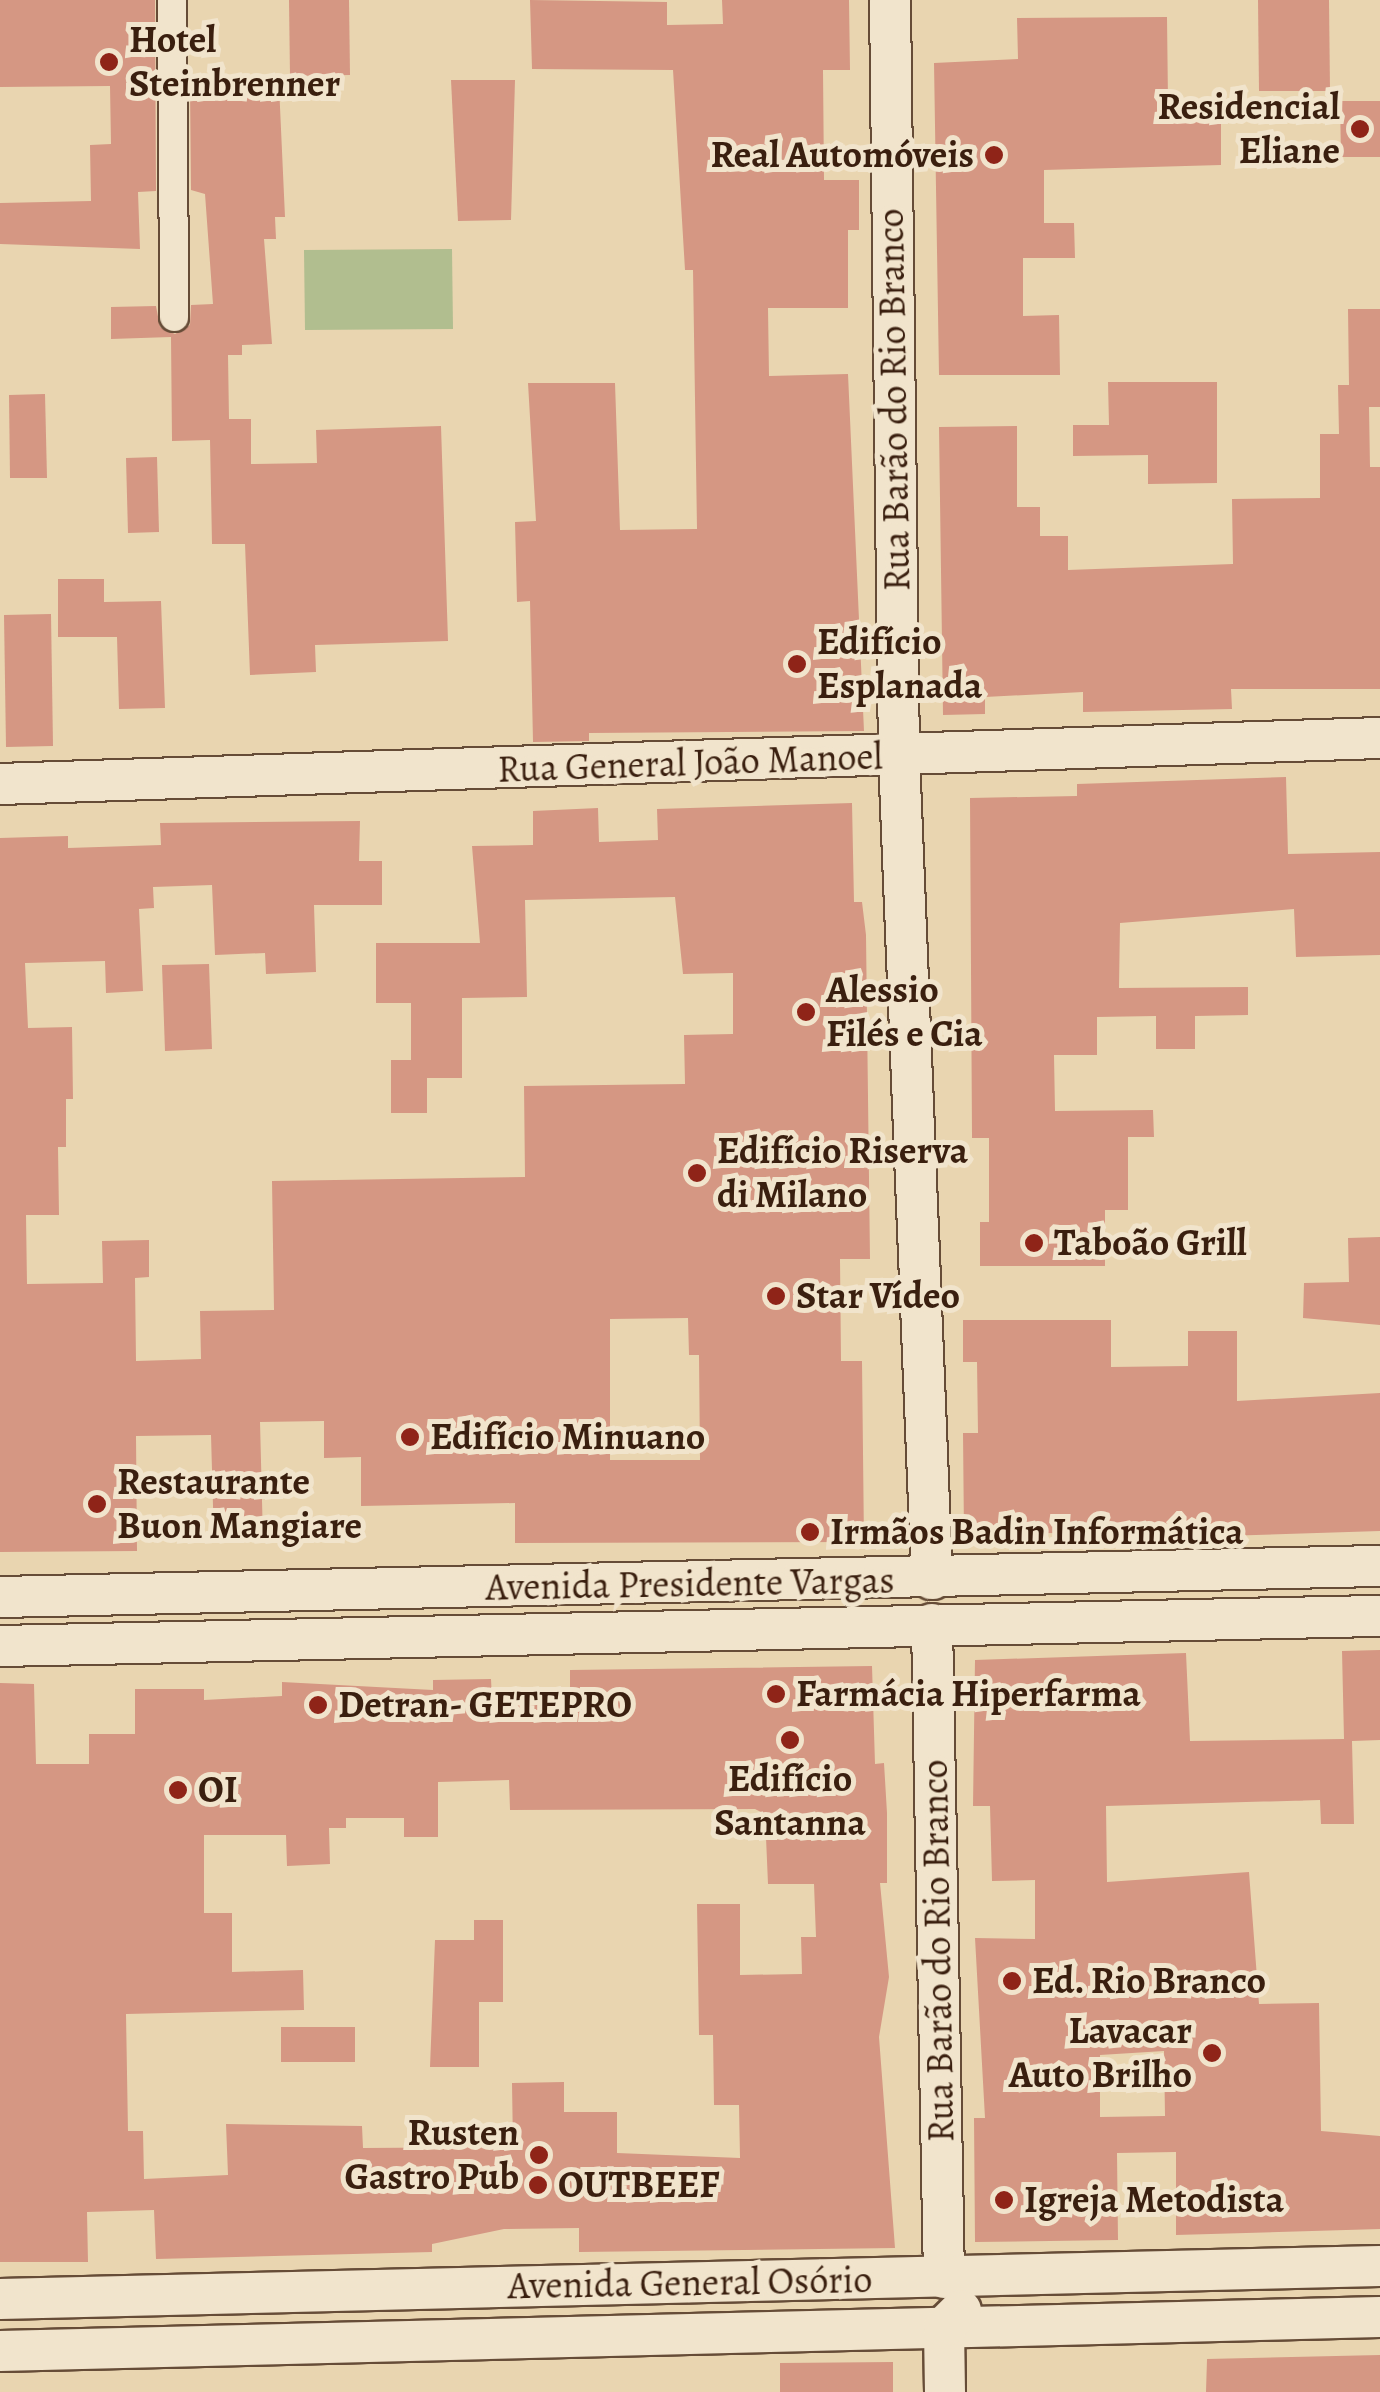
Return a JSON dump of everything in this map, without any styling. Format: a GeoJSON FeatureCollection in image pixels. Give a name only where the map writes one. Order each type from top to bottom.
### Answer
{"type":"FeatureCollection","features":[{"type":"Feature","properties":{"kind":"main road","name":"Rua Barão do Rio Branco"},"geometry":{"type":"LineString","coordinates":[[890,0],[899,757],[932,1579],[910,1595],[910,1609],[932,1624],[944,2278],[926,2285],[922,2304],[944,2328],[945,2392]]}},
{"type":"Feature","properties":{"kind":"main road","name":"Rua General João Manoel"},"geometry":{"type":"LineString","coordinates":[[0,784],[1380,738]]}},
{"type":"Feature","properties":{"kind":"main road","name":"Avenida Presidente Vargas"},"geometry":{"type":"LineString","coordinates":[[0,1597],[1380,1566]]}},
{"type":"Feature","properties":{"kind":"main road","name":"Avenida Presidente Vargas"},"geometry":{"type":"LineString","coordinates":[[0,1646],[1380,1616]]}},
{"type":"Feature","properties":{"kind":"main road","name":"Avenida General Osório"},"geometry":{"type":"LineString","coordinates":[[0,2299],[1380,2266]]}},
{"type":"Feature","properties":{"kind":"main road","name":"Avenida General Osório"},"geometry":{"type":"LineString","coordinates":[[0,2351],[1380,2317]]}},
{"type":"Feature","properties":{"kind":"street"},"geometry":{"type":"LineString","coordinates":[[172,0],[174,318]]}},
{"type":"Feature","properties":{"kind":"green space"},"geometry":{"type":"Polygon","coordinates":[[[452,249],[453,329],[305,330],[304,250],[452,249]]]}},
{"type":"Feature","properties":{"kind":"building"},"geometry":{"type":"Polygon","coordinates":[[[0,0],[155,0],[156,191],[138,192],[140,249],[0,244],[0,203],[91,201],[90,145],[111,144],[110,86],[0,87],[0,0]]]}},
{"type":"Feature","properties":{"kind":"building"},"geometry":{"type":"Polygon","coordinates":[[[289,0],[349,0],[350,75],[290,76],[289,0]]]}},
{"type":"Feature","properties":{"kind":"building"},"geometry":{"type":"Polygon","coordinates":[[[530,0],[667,2],[667,25],[723,24],[722,0],[849,0],[850,70],[823,70],[824,180],[859,180],[859,230],[848,230],[848,308],[768,308],[769,376],[848,374],[864,731],[589,733],[589,741],[533,742],[530,601],[517,602],[515,522],[536,521],[528,383],[615,383],[620,530],[697,529],[693,270],[685,270],[673,70],[532,69],[530,0]]]}},
{"type":"Feature","properties":{"kind":"building"},"geometry":{"type":"Polygon","coordinates":[[[1258,0],[1329,0],[1330,91],[1259,91],[1258,0]]]}},
{"type":"Feature","properties":{"kind":"building"},"geometry":{"type":"Polygon","coordinates":[[[1167,17],[1168,102],[1221,102],[1221,165],[1044,170],[1044,223],[1074,223],[1075,258],[1023,258],[1023,316],[1059,315],[1060,375],[939,375],[934,63],[1018,59],[1017,18],[1167,17]]]}},
{"type":"Feature","properties":{"kind":"building"},"geometry":{"type":"Polygon","coordinates":[[[451,80],[515,80],[511,220],[458,221],[451,80]]]}},
{"type":"Feature","properties":{"kind":"building"},"geometry":{"type":"Polygon","coordinates":[[[279,85],[285,217],[275,217],[276,239],[264,239],[272,344],[242,345],[242,355],[228,355],[229,419],[251,419],[251,464],[317,463],[316,430],[441,426],[448,641],[315,645],[316,672],[250,675],[245,544],[212,544],[210,440],[172,441],[171,337],[111,339],[111,307],[156,306],[160,327],[175,334],[190,325],[191,305],[213,304],[205,194],[191,190],[190,87],[279,85]]]}},
{"type":"Feature","properties":{"kind":"building","name":"Residencial Eliane"},"geometry":{"type":"Polygon","coordinates":[[[1340,101],[1380,101],[1380,157],[1341,157],[1340,101]]]}},
{"type":"Feature","properties":{"kind":"building"},"geometry":{"type":"Polygon","coordinates":[[[1348,309],[1380,309],[1380,407],[1369,407],[1370,467],[1380,467],[1380,689],[1231,689],[1232,709],[1083,712],[1083,692],[985,697],[985,714],[943,715],[939,427],[1017,426],[1017,507],[1040,507],[1040,536],[1068,536],[1068,570],[1233,564],[1232,499],[1320,498],[1320,434],[1339,434],[1338,385],[1349,385],[1348,309]]]}},
{"type":"Feature","properties":{"kind":"building"},"geometry":{"type":"Polygon","coordinates":[[[1108,382],[1217,382],[1217,483],[1148,484],[1148,455],[1073,456],[1073,425],[1109,425],[1108,382]]]}},
{"type":"Feature","properties":{"kind":"building"},"geometry":{"type":"Polygon","coordinates":[[[45,394],[47,478],[10,478],[9,395],[45,394]]]}},
{"type":"Feature","properties":{"kind":"building"},"geometry":{"type":"Polygon","coordinates":[[[157,457],[159,532],[128,533],[126,458],[157,457]]]}},
{"type":"Feature","properties":{"kind":"building"},"geometry":{"type":"Polygon","coordinates":[[[58,579],[104,579],[104,602],[161,601],[165,708],[119,709],[117,637],[58,637],[58,579]]]}},
{"type":"Feature","properties":{"kind":"building"},"geometry":{"type":"Polygon","coordinates":[[[51,614],[53,746],[6,747],[4,615],[51,614]]]}},
{"type":"Feature","properties":{"kind":"building"},"geometry":{"type":"Polygon","coordinates":[[[1286,777],[1288,854],[1380,852],[1380,955],[1296,957],[1294,909],[1120,923],[1119,988],[1248,987],[1248,1015],[1195,1016],[1195,1049],[1156,1049],[1156,1016],[1097,1017],[1097,1055],[1054,1055],[1055,1111],[1153,1110],[1154,1137],[1128,1137],[1128,1210],[1105,1210],[1105,1266],[980,1266],[980,1222],[989,1222],[989,1138],[972,1138],[970,798],[1077,796],[1077,784],[1286,777]]]}},
{"type":"Feature","properties":{"kind":"building"},"geometry":{"type":"Polygon","coordinates":[[[852,803],[854,902],[862,902],[866,935],[870,1259],[840,1259],[841,1361],[862,1361],[864,1542],[515,1543],[515,1503],[361,1506],[361,1457],[324,1458],[324,1421],[260,1422],[263,1539],[214,1541],[211,1435],[136,1436],[137,1551],[0,1552],[0,838],[68,836],[68,848],[161,845],[160,823],[360,821],[359,861],[382,861],[382,905],[314,905],[316,972],[266,974],[265,953],[215,955],[212,885],[153,887],[154,908],[139,909],[143,991],[106,993],[105,961],[25,963],[28,1028],[72,1027],[73,1099],[66,1099],[66,1147],[58,1147],[59,1215],[26,1215],[27,1284],[103,1283],[102,1241],[149,1240],[149,1277],[135,1278],[136,1361],[201,1359],[200,1311],[274,1310],[272,1181],[525,1177],[524,1086],[685,1084],[684,1035],[733,1034],[733,973],[683,974],[675,897],[525,900],[527,997],[462,998],[462,1078],[427,1078],[427,1113],[391,1113],[391,1060],[411,1060],[411,1003],[376,1003],[376,943],[480,943],[472,846],[533,845],[533,811],[598,808],[599,842],[658,840],[657,809],[852,803]],[[688,1318],[610,1319],[610,1460],[700,1460],[699,1355],[689,1355],[688,1318]]]}},
{"type":"Feature","properties":{"kind":"building"},"geometry":{"type":"Polygon","coordinates":[[[209,964],[212,1049],[165,1051],[162,965],[209,964]]]}},
{"type":"Feature","properties":{"kind":"building"},"geometry":{"type":"Polygon","coordinates":[[[1380,1237],[1380,1325],[1303,1318],[1304,1283],[1349,1282],[1348,1238],[1380,1237]]]}},
{"type":"Feature","properties":{"kind":"building"},"geometry":{"type":"Polygon","coordinates":[[[963,1320],[1111,1320],[1111,1367],[1188,1366],[1188,1331],[1237,1331],[1237,1401],[1380,1393],[1380,1531],[1190,1537],[1190,1524],[1136,1524],[1137,1532],[964,1534],[963,1433],[978,1433],[977,1362],[963,1362],[963,1320]]]}},
{"type":"Feature","properties":{"kind":"building"},"geometry":{"type":"Polygon","coordinates":[[[1380,1650],[1380,1740],[1352,1741],[1354,1824],[1321,1824],[1320,1800],[1106,1806],[1107,1882],[1249,1872],[1259,2004],[1319,2003],[1321,2131],[1380,2136],[1380,2229],[1176,2235],[1176,2152],[1117,2153],[1118,2240],[975,2242],[974,2118],[985,2118],[975,1938],[1035,1939],[1035,1880],[992,1881],[990,1806],[973,1806],[975,1660],[1186,1653],[1190,1741],[1344,1739],[1342,1651],[1380,1650]],[[1164,2051],[1100,2055],[1100,2117],[1165,2116],[1164,2051]]]}},
{"type":"Feature","properties":{"kind":"building"},"geometry":{"type":"Polygon","coordinates":[[[872,1666],[875,1764],[884,1763],[887,1813],[887,1883],[880,1883],[889,1977],[879,2037],[895,2248],[579,2252],[579,2228],[504,2229],[432,2244],[432,2252],[156,2259],[154,2210],[87,2212],[88,2262],[0,2262],[0,1683],[34,1684],[36,1764],[89,1764],[89,1734],[135,1734],[135,1689],[204,1689],[204,1700],[282,1696],[282,1682],[433,1690],[433,1680],[491,1679],[492,1699],[570,1696],[570,1670],[872,1666]],[[509,1780],[438,1782],[438,1837],[404,1837],[404,1818],[346,1818],[346,1828],[329,1828],[330,1864],[287,1866],[286,1835],[204,1835],[204,1913],[232,1913],[232,1972],[303,1970],[304,2010],[126,2014],[128,2131],[143,2131],[144,2179],[228,2175],[226,2124],[362,2126],[363,2148],[513,2147],[512,2083],[564,2082],[564,2112],[617,2112],[617,2153],[740,2158],[739,2105],[714,2105],[713,2035],[699,2035],[697,1904],[740,1904],[740,1975],[802,1974],[801,1937],[816,1937],[814,1884],[768,1884],[765,1814],[755,1809],[510,1810],[509,1780]]]}},
{"type":"Feature","properties":{"kind":"building"},"geometry":{"type":"Polygon","coordinates":[[[474,1920],[503,1920],[503,2002],[479,2002],[479,2067],[430,2067],[435,1940],[474,1940],[474,1920]]]}},
{"type":"Feature","properties":{"kind":"building"},"geometry":{"type":"Polygon","coordinates":[[[281,2027],[355,2027],[355,2062],[281,2062],[281,2027]]]}},
{"type":"Feature","properties":{"kind":"building"},"geometry":{"type":"Polygon","coordinates":[[[1380,2355],[1380,2392],[1206,2392],[1207,2359],[1380,2355]]]}},
{"type":"Feature","properties":{"kind":"building"},"geometry":{"type":"Polygon","coordinates":[[[893,2362],[893,2392],[780,2392],[780,2363],[893,2362]]]}},
{"type":"Feature","properties":{"kind":"place","name":"Hotel Steinbrenner"},"geometry":{"type":"Point","coordinates":[109,62]}},
{"type":"Feature","properties":{"kind":"place","name":"Residencial Eliane"},"geometry":{"type":"Point","coordinates":[1360,129]}},
{"type":"Feature","properties":{"kind":"place","name":"Real Automóveis"},"geometry":{"type":"Point","coordinates":[994,155]}},
{"type":"Feature","properties":{"kind":"place","name":"Edifício Esplanada"},"geometry":{"type":"Point","coordinates":[797,664]}},
{"type":"Feature","properties":{"kind":"place","name":"Alessio Filés e Cia"},"geometry":{"type":"Point","coordinates":[806,1012]}},
{"type":"Feature","properties":{"kind":"place","name":"Edifício Riserva di Milano"},"geometry":{"type":"Point","coordinates":[697,1173]}},
{"type":"Feature","properties":{"kind":"place","name":"Taboão Grill"},"geometry":{"type":"Point","coordinates":[1034,1243]}},
{"type":"Feature","properties":{"kind":"place","name":"Star Vídeo"},"geometry":{"type":"Point","coordinates":[776,1296]}},
{"type":"Feature","properties":{"kind":"place","name":"Edifício Minuano"},"geometry":{"type":"Point","coordinates":[410,1437]}},
{"type":"Feature","properties":{"kind":"place","name":"Restaurante Buon Mangiare"},"geometry":{"type":"Point","coordinates":[97,1504]}},
{"type":"Feature","properties":{"kind":"place","name":"Irmãos Badin Informática"},"geometry":{"type":"Point","coordinates":[810,1532]}},
{"type":"Feature","properties":{"kind":"place","name":"Farmácia Hiperfarma"},"geometry":{"type":"Point","coordinates":[776,1694]}},
{"type":"Feature","properties":{"kind":"place","name":"Detran- GETEPRO"},"geometry":{"type":"Point","coordinates":[318,1705]}},
{"type":"Feature","properties":{"kind":"place","name":"Edifício Santanna"},"geometry":{"type":"Point","coordinates":[790,1740]}},
{"type":"Feature","properties":{"kind":"place","name":"OI"},"geometry":{"type":"Point","coordinates":[178,1790]}},
{"type":"Feature","properties":{"kind":"place","name":"Ed. Rio Branco"},"geometry":{"type":"Point","coordinates":[1012,1981]}},
{"type":"Feature","properties":{"kind":"place","name":"Lavacar Auto Brilho"},"geometry":{"type":"Point","coordinates":[1212,2053]}},
{"type":"Feature","properties":{"kind":"place","name":"Rusten Gastro Pub"},"geometry":{"type":"Point","coordinates":[539,2155]}},
{"type":"Feature","properties":{"kind":"place","name":"OUTBEEF"},"geometry":{"type":"Point","coordinates":[538,2185]}},
{"type":"Feature","properties":{"kind":"place","name":"Igreja Metodista"},"geometry":{"type":"Point","coordinates":[1004,2200]}}]}
